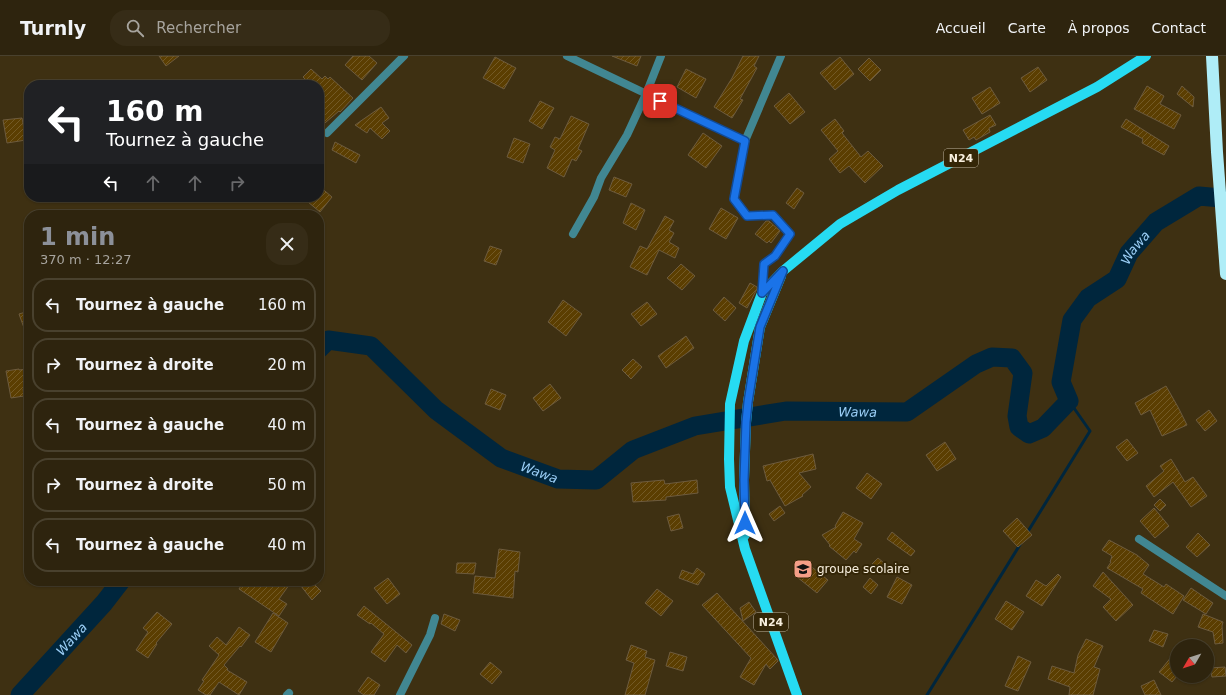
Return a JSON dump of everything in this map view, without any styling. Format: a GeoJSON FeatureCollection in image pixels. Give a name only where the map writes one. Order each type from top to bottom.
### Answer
{"type":"FeatureCollection","features":[{"type":"Feature","properties":{"kind":"highway"},"geometry":{"type":"LineString","coordinates":[[1212,56],[1226,274]]}},
{"type":"Feature","properties":{"kind":"main road","name":"N24"},"geometry":{"type":"LineString","coordinates":[[797,695],[745,548],[730,487],[730,404],[744,341],[762,293],[783,271],[840,224],[898,190],[1096,87],[1146,56]]}},
{"type":"Feature","properties":{"kind":"main road","name":"N24"},"geometry":{"type":"LineString","coordinates":[[745,548],[744,480],[748,402],[760,327],[783,271]]}},
{"type":"Feature","properties":{"kind":"street"},"geometry":{"type":"LineString","coordinates":[[327,133],[404,56]]}},
{"type":"Feature","properties":{"kind":"street"},"geometry":{"type":"LineString","coordinates":[[567,56],[745,141]]}},
{"type":"Feature","properties":{"kind":"street"},"geometry":{"type":"LineString","coordinates":[[573,234],[594,197],[601,178],[627,135],[646,94],[661,56]]}},
{"type":"Feature","properties":{"kind":"street"},"geometry":{"type":"LineString","coordinates":[[762,293],[764,264],[775,256],[790,234],[773,215],[747,216],[734,199],[745,141],[781,56]]}},
{"type":"Feature","properties":{"kind":"street"},"geometry":{"type":"LineString","coordinates":[[1139,539],[1226,596]]}},
{"type":"Feature","properties":{"kind":"street"},"geometry":{"type":"LineString","coordinates":[[400,695],[430,636],[434,618]]}},
{"type":"Feature","properties":{"kind":"building"},"geometry":{"type":"Polygon","coordinates":[[[159,56],[179,56],[166,66],[159,56]]]}},
{"type":"Feature","properties":{"kind":"building"},"geometry":{"type":"Polygon","coordinates":[[[353,56],[369,56],[377,63],[362,80],[345,65],[353,56]]]}},
{"type":"Feature","properties":{"kind":"building"},"geometry":{"type":"Polygon","coordinates":[[[612,56],[641,56],[637,66],[612,56]]]}},
{"type":"Feature","properties":{"kind":"building"},"geometry":{"type":"Polygon","coordinates":[[[743,56],[759,56],[754,66],[757,68],[740,99],[743,100],[732,118],[714,107],[732,78],[743,56]]]}},
{"type":"Feature","properties":{"kind":"building"},"geometry":{"type":"Polygon","coordinates":[[[495,57],[516,68],[504,89],[483,78],[495,57]]]}},
{"type":"Feature","properties":{"kind":"building"},"geometry":{"type":"Polygon","coordinates":[[[840,57],[854,74],[835,90],[820,73],[840,57]]]}},
{"type":"Feature","properties":{"kind":"building"},"geometry":{"type":"Polygon","coordinates":[[[869,58],[881,70],[870,81],[858,69],[869,58]]]}},
{"type":"Feature","properties":{"kind":"building"},"geometry":{"type":"Polygon","coordinates":[[[1038,67],[1047,80],[1030,92],[1021,78],[1038,67]]]}},
{"type":"Feature","properties":{"kind":"building"},"geometry":{"type":"Polygon","coordinates":[[[311,69],[322,79],[325,76],[328,79],[330,77],[353,98],[340,112],[339,111],[324,124],[324,80],[306,80],[303,77],[311,69]]]}},
{"type":"Feature","properties":{"kind":"building"},"geometry":{"type":"Polygon","coordinates":[[[686,69],[706,79],[696,98],[677,87],[686,69]]]}},
{"type":"Feature","properties":{"kind":"building"},"geometry":{"type":"Polygon","coordinates":[[[1147,86],[1164,96],[1160,104],[1181,115],[1174,129],[1134,109],[1147,86]]]}},
{"type":"Feature","properties":{"kind":"building"},"geometry":{"type":"Polygon","coordinates":[[[1182,86],[1194,97],[1193,107],[1177,94],[1182,86]]]}},
{"type":"Feature","properties":{"kind":"building"},"geometry":{"type":"Polygon","coordinates":[[[990,87],[1000,103],[982,114],[972,98],[990,87]]]}},
{"type":"Feature","properties":{"kind":"building"},"geometry":{"type":"Polygon","coordinates":[[[789,93],[805,112],[790,124],[774,106],[789,93]]]}},
{"type":"Feature","properties":{"kind":"building"},"geometry":{"type":"Polygon","coordinates":[[[540,101],[554,108],[542,129],[529,121],[540,101]]]}},
{"type":"Feature","properties":{"kind":"building"},"geometry":{"type":"Polygon","coordinates":[[[381,107],[389,118],[382,123],[390,131],[382,139],[370,128],[367,133],[355,125],[381,107]]]}},
{"type":"Feature","properties":{"kind":"building"},"geometry":{"type":"Polygon","coordinates":[[[990,115],[996,125],[989,128],[990,132],[976,140],[974,137],[969,140],[963,130],[990,115]]]}},
{"type":"Feature","properties":{"kind":"building"},"geometry":{"type":"Polygon","coordinates":[[[571,116],[589,124],[578,149],[582,151],[576,161],[572,159],[564,177],[547,168],[555,150],[550,147],[555,137],[560,139],[571,116]]]}},
{"type":"Feature","properties":{"kind":"building"},"geometry":{"type":"Polygon","coordinates":[[[22,118],[24,140],[7,143],[3,120],[22,118]]]}},
{"type":"Feature","properties":{"kind":"building"},"geometry":{"type":"Polygon","coordinates":[[[835,119],[844,131],[842,133],[861,157],[868,151],[883,166],[865,183],[849,166],[840,173],[829,159],[838,151],[821,130],[835,119]]]}},
{"type":"Feature","properties":{"kind":"building"},"geometry":{"type":"Polygon","coordinates":[[[1126,119],[1169,146],[1164,155],[1142,143],[1143,139],[1121,127],[1126,119]]]}},
{"type":"Feature","properties":{"kind":"building"},"geometry":{"type":"Polygon","coordinates":[[[703,133],[722,146],[706,168],[688,155],[703,133]]]}},
{"type":"Feature","properties":{"kind":"building"},"geometry":{"type":"Polygon","coordinates":[[[514,138],[530,144],[523,163],[507,157],[514,138]]]}},
{"type":"Feature","properties":{"kind":"building"},"geometry":{"type":"Polygon","coordinates":[[[335,142],[360,155],[356,163],[332,150],[335,142]]]}},
{"type":"Feature","properties":{"kind":"building"},"geometry":{"type":"Polygon","coordinates":[[[614,177],[632,184],[626,197],[609,190],[614,177]]]}},
{"type":"Feature","properties":{"kind":"building"},"geometry":{"type":"Polygon","coordinates":[[[797,188],[804,193],[794,209],[786,203],[797,188]]]}},
{"type":"Feature","properties":{"kind":"building"},"geometry":{"type":"Polygon","coordinates":[[[324,190],[332,197],[322,210],[318,210],[308,202],[324,202],[324,190]]]}},
{"type":"Feature","properties":{"kind":"building"},"geometry":{"type":"Polygon","coordinates":[[[631,203],[645,210],[636,230],[623,223],[631,203]]]}},
{"type":"Feature","properties":{"kind":"building"},"geometry":{"type":"Polygon","coordinates":[[[721,208],[738,218],[726,239],[709,229],[721,208]]]}},
{"type":"Feature","properties":{"kind":"building"},"geometry":{"type":"Polygon","coordinates":[[[665,216],[674,221],[669,230],[674,233],[669,242],[679,248],[675,258],[659,250],[647,275],[630,267],[640,246],[647,249],[665,216]]]}},
{"type":"Feature","properties":{"kind":"building"},"geometry":{"type":"Polygon","coordinates":[[[766,221],[769,221],[780,231],[771,243],[769,241],[767,243],[755,234],[766,221]]]}},
{"type":"Feature","properties":{"kind":"building"},"geometry":{"type":"Polygon","coordinates":[[[490,246],[502,250],[496,265],[484,261],[490,246]]]}},
{"type":"Feature","properties":{"kind":"building"},"geometry":{"type":"Polygon","coordinates":[[[681,264],[695,276],[682,290],[667,278],[681,264]]]}},
{"type":"Feature","properties":{"kind":"building"},"geometry":{"type":"Polygon","coordinates":[[[750,283],[757,287],[757,289],[747,308],[739,303],[750,283]]]}},
{"type":"Feature","properties":{"kind":"building"},"geometry":{"type":"Polygon","coordinates":[[[724,297],[736,308],[725,321],[713,310],[724,297]]]}},
{"type":"Feature","properties":{"kind":"building"},"geometry":{"type":"Polygon","coordinates":[[[563,300],[582,314],[566,336],[548,322],[563,300]]]}},
{"type":"Feature","properties":{"kind":"building"},"geometry":{"type":"Polygon","coordinates":[[[647,302],[657,314],[641,326],[631,314],[647,302]]]}},
{"type":"Feature","properties":{"kind":"building"},"geometry":{"type":"Polygon","coordinates":[[[24,312],[24,328],[19,314],[24,312]]]}},
{"type":"Feature","properties":{"kind":"building"},"geometry":{"type":"Polygon","coordinates":[[[686,336],[694,348],[666,368],[658,356],[686,336]]]}},
{"type":"Feature","properties":{"kind":"building"},"geometry":{"type":"Polygon","coordinates":[[[633,359],[642,367],[631,379],[622,370],[633,359]]]}},
{"type":"Feature","properties":{"kind":"building"},"geometry":{"type":"Polygon","coordinates":[[[24,370],[24,396],[11,398],[6,371],[24,370]]]}},
{"type":"Feature","properties":{"kind":"building"},"geometry":{"type":"Polygon","coordinates":[[[550,384],[561,398],[543,411],[533,398],[550,384]]]}},
{"type":"Feature","properties":{"kind":"building"},"geometry":{"type":"Polygon","coordinates":[[[1166,386],[1187,425],[1162,436],[1150,410],[1141,415],[1135,403],[1166,386]]]}},
{"type":"Feature","properties":{"kind":"building"},"geometry":{"type":"Polygon","coordinates":[[[491,389],[506,395],[500,410],[485,404],[491,389]]]}},
{"type":"Feature","properties":{"kind":"building"},"geometry":{"type":"Polygon","coordinates":[[[1209,410],[1217,421],[1205,431],[1196,420],[1209,410]]]}},
{"type":"Feature","properties":{"kind":"building"},"geometry":{"type":"Polygon","coordinates":[[[1127,439],[1138,453],[1127,461],[1116,447],[1127,439]]]}},
{"type":"Feature","properties":{"kind":"building"},"geometry":{"type":"Polygon","coordinates":[[[945,442],[956,459],[937,471],[926,455],[945,442]]]}},
{"type":"Feature","properties":{"kind":"building"},"geometry":{"type":"Polygon","coordinates":[[[813,454],[816,469],[799,473],[811,487],[802,495],[803,496],[785,506],[770,480],[767,481],[763,466],[813,454]]]}},
{"type":"Feature","properties":{"kind":"building"},"geometry":{"type":"Polygon","coordinates":[[[1171,459],[1185,482],[1193,477],[1207,496],[1191,507],[1173,482],[1154,497],[1146,486],[1164,471],[1160,466],[1171,459]]]}},
{"type":"Feature","properties":{"kind":"building"},"geometry":{"type":"Polygon","coordinates":[[[867,473],[882,484],[871,499],[856,488],[867,473]]]}},
{"type":"Feature","properties":{"kind":"building"},"geometry":{"type":"Polygon","coordinates":[[[664,480],[665,484],[697,480],[698,493],[666,497],[666,500],[633,502],[631,483],[664,480]]]}},
{"type":"Feature","properties":{"kind":"building"},"geometry":{"type":"Polygon","coordinates":[[[1160,499],[1166,505],[1160,511],[1154,505],[1160,499]]]}},
{"type":"Feature","properties":{"kind":"building"},"geometry":{"type":"Polygon","coordinates":[[[780,506],[785,513],[774,521],[769,514],[780,506]]]}},
{"type":"Feature","properties":{"kind":"building"},"geometry":{"type":"Polygon","coordinates":[[[1154,508],[1169,526],[1155,538],[1140,521],[1154,508]]]}},
{"type":"Feature","properties":{"kind":"building"},"geometry":{"type":"Polygon","coordinates":[[[843,512],[863,523],[854,539],[862,544],[856,553],[854,551],[846,560],[829,546],[830,545],[822,535],[836,527],[835,526],[843,512]]]}},
{"type":"Feature","properties":{"kind":"building"},"geometry":{"type":"Polygon","coordinates":[[[679,514],[683,528],[671,531],[667,517],[679,514]]]}},
{"type":"Feature","properties":{"kind":"building"},"geometry":{"type":"Polygon","coordinates":[[[1017,518],[1032,535],[1018,547],[1003,531],[1017,518]]]}},
{"type":"Feature","properties":{"kind":"building"},"geometry":{"type":"Polygon","coordinates":[[[892,532],[915,551],[911,556],[887,539],[892,532]]]}},
{"type":"Feature","properties":{"kind":"building"},"geometry":{"type":"Polygon","coordinates":[[[1198,533],[1210,545],[1197,557],[1186,547],[1198,533]]]}},
{"type":"Feature","properties":{"kind":"building"},"geometry":{"type":"Polygon","coordinates":[[[1109,540],[1137,555],[1149,565],[1143,574],[1164,587],[1166,584],[1184,596],[1173,614],[1141,593],[1143,589],[1107,568],[1111,562],[1112,556],[1102,550],[1109,540]]]}},
{"type":"Feature","properties":{"kind":"building"},"geometry":{"type":"Polygon","coordinates":[[[499,549],[520,552],[518,572],[515,571],[513,598],[473,593],[475,576],[495,578],[499,549]]]}},
{"type":"Feature","properties":{"kind":"building"},"geometry":{"type":"Polygon","coordinates":[[[878,558],[884,563],[878,570],[872,564],[878,558]]]}},
{"type":"Feature","properties":{"kind":"building"},"geometry":{"type":"Polygon","coordinates":[[[457,563],[476,563],[474,574],[456,573],[457,563]]]}},
{"type":"Feature","properties":{"kind":"building"},"geometry":{"type":"Polygon","coordinates":[[[808,564],[828,580],[817,593],[797,577],[808,564]]]}},
{"type":"Feature","properties":{"kind":"building"},"geometry":{"type":"Polygon","coordinates":[[[697,568],[705,574],[698,585],[679,578],[682,570],[693,574],[697,568]]]}},
{"type":"Feature","properties":{"kind":"building"},"geometry":{"type":"Polygon","coordinates":[[[1103,572],[1133,605],[1116,621],[1103,607],[1111,599],[1093,586],[1103,572]]]}},
{"type":"Feature","properties":{"kind":"building"},"geometry":{"type":"Polygon","coordinates":[[[1058,574],[1061,577],[1042,606],[1026,596],[1036,580],[1046,586],[1058,574]]]}},
{"type":"Feature","properties":{"kind":"building"},"geometry":{"type":"Polygon","coordinates":[[[897,577],[912,585],[902,604],[887,597],[897,577]]]}},
{"type":"Feature","properties":{"kind":"building"},"geometry":{"type":"Polygon","coordinates":[[[388,578],[400,594],[387,604],[374,588],[388,578]]]}},
{"type":"Feature","properties":{"kind":"building"},"geometry":{"type":"Polygon","coordinates":[[[870,578],[878,585],[871,594],[863,587],[870,578]]]}},
{"type":"Feature","properties":{"kind":"building"},"geometry":{"type":"Polygon","coordinates":[[[241,586],[288,586],[279,599],[287,604],[279,616],[239,589],[241,586]]]}},
{"type":"Feature","properties":{"kind":"building"},"geometry":{"type":"Polygon","coordinates":[[[301,586],[316,586],[321,591],[312,600],[301,586]]]}},
{"type":"Feature","properties":{"kind":"building"},"geometry":{"type":"Polygon","coordinates":[[[1191,588],[1213,603],[1206,614],[1183,600],[1191,588]]]}},
{"type":"Feature","properties":{"kind":"building"},"geometry":{"type":"Polygon","coordinates":[[[657,589],[673,601],[661,616],[645,603],[657,589]]]}},
{"type":"Feature","properties":{"kind":"building"},"geometry":{"type":"Polygon","coordinates":[[[717,593],[778,661],[770,669],[766,664],[754,685],[740,677],[751,658],[702,605],[717,593]]]}},
{"type":"Feature","properties":{"kind":"building"},"geometry":{"type":"Polygon","coordinates":[[[1006,601],[1024,612],[1012,630],[995,619],[1006,601]]]}},
{"type":"Feature","properties":{"kind":"building"},"geometry":{"type":"Polygon","coordinates":[[[749,602],[756,612],[743,621],[740,608],[749,602]]]}},
{"type":"Feature","properties":{"kind":"building"},"geometry":{"type":"Polygon","coordinates":[[[364,606],[412,645],[406,653],[397,645],[385,662],[371,652],[384,634],[371,623],[370,624],[357,615],[364,606]]]}},
{"type":"Feature","properties":{"kind":"building"},"geometry":{"type":"Polygon","coordinates":[[[157,612],[172,624],[156,643],[157,644],[148,658],[136,650],[148,632],[143,628],[157,612]]]}},
{"type":"Feature","properties":{"kind":"building"},"geometry":{"type":"Polygon","coordinates":[[[273,613],[288,623],[271,652],[255,642],[273,613]]]}},
{"type":"Feature","properties":{"kind":"building"},"geometry":{"type":"Polygon","coordinates":[[[444,614],[460,620],[455,631],[441,624],[444,614]]]}},
{"type":"Feature","properties":{"kind":"building"},"geometry":{"type":"Polygon","coordinates":[[[1203,614],[1223,622],[1223,643],[1215,644],[1213,632],[1198,627],[1203,614]]]}},
{"type":"Feature","properties":{"kind":"building"},"geometry":{"type":"Polygon","coordinates":[[[239,627],[250,635],[224,665],[228,669],[227,670],[247,682],[239,695],[219,682],[210,695],[206,695],[198,690],[204,681],[202,680],[219,655],[209,646],[217,637],[226,645],[239,627]]]}},
{"type":"Feature","properties":{"kind":"building"},"geometry":{"type":"Polygon","coordinates":[[[1154,630],[1168,634],[1163,647],[1149,641],[1154,630]]]}},
{"type":"Feature","properties":{"kind":"building"},"geometry":{"type":"Polygon","coordinates":[[[1086,639],[1103,646],[1094,667],[1100,669],[1093,695],[1069,695],[1070,687],[1048,679],[1052,666],[1074,673],[1078,655],[1086,639]]]}},
{"type":"Feature","properties":{"kind":"building"},"geometry":{"type":"Polygon","coordinates":[[[631,645],[647,651],[645,657],[655,660],[645,695],[625,695],[634,663],[626,660],[631,645]]]}},
{"type":"Feature","properties":{"kind":"building"},"geometry":{"type":"Polygon","coordinates":[[[670,652],[687,657],[683,671],[666,666],[670,652]]]}},
{"type":"Feature","properties":{"kind":"building"},"geometry":{"type":"Polygon","coordinates":[[[1018,656],[1031,662],[1018,691],[1005,686],[1018,656]]]}},
{"type":"Feature","properties":{"kind":"building"},"geometry":{"type":"Polygon","coordinates":[[[1170,658],[1170,680],[1159,672],[1170,658]]]}},
{"type":"Feature","properties":{"kind":"building"},"geometry":{"type":"Polygon","coordinates":[[[490,662],[502,672],[492,684],[480,674],[490,662]]]}},
{"type":"Feature","properties":{"kind":"building"},"geometry":{"type":"Polygon","coordinates":[[[1225,667],[1226,676],[1214,677],[1214,668],[1225,667]]]}},
{"type":"Feature","properties":{"kind":"building"},"geometry":{"type":"Polygon","coordinates":[[[368,677],[380,685],[374,695],[364,695],[358,691],[368,677]]]}},
{"type":"Feature","properties":{"kind":"building"},"geometry":{"type":"Polygon","coordinates":[[[1154,680],[1161,695],[1145,695],[1141,686],[1154,680]]]}},
{"type":"Feature","properties":{"kind":"waterway","name":"Wawa"},"geometry":{"type":"LineString","coordinates":[[324,344],[328,340],[371,346],[436,410],[501,458],[558,479],[596,480],[633,450],[695,426],[786,411],[907,412],[976,364],[992,357],[1012,358],[1023,373],[1017,416],[1019,427],[1029,434],[1043,428],[1069,401],[1061,382],[1072,320],[1088,298],[1117,279],[1129,253],[1156,222],[1199,196],[1221,198],[1226,203]]}},
{"type":"Feature","properties":{"kind":"waterway"},"geometry":{"type":"LineString","coordinates":[[1027,533],[1090,431],[1069,401]]}},
{"type":"Feature","properties":{"kind":"waterway"},"geometry":{"type":"LineString","coordinates":[[927,695],[1021,543]]}},
{"type":"Feature","properties":{"kind":"waterway","name":"Wawa"},"geometry":{"type":"LineString","coordinates":[[20,695],[104,603],[117,586]]}},
{"type":"Feature","properties":{"kind":"place","name":"groupe scolaire"},"geometry":{"type":"Point","coordinates":[803,569]}},
{"type":"Feature","properties":{"kind":"route"},"geometry":{"type":"LineString","coordinates":[[660,101],[745,141],[734,199],[747,216],[758,214],[773,215],[790,234],[775,256],[764,264],[762,293],[783,271],[760,327],[748,402],[744,480],[745,523]]}}]}
